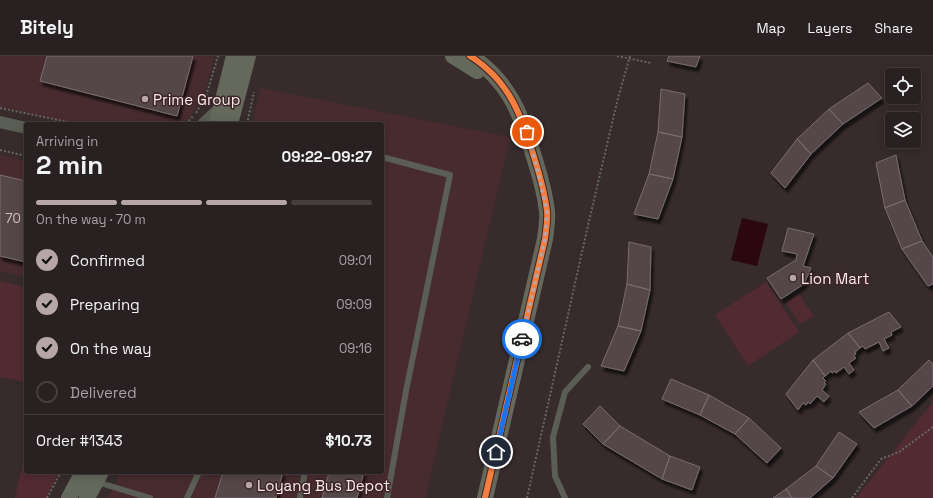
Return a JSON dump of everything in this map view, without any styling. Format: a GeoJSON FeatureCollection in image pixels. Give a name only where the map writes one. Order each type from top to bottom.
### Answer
{"type":"FeatureCollection","features":[{"type":"Feature","properties":{"kind":"street"},"geometry":{"type":"LineString","coordinates":[[218,122],[234,56]]}},
{"type":"Feature","properties":{"kind":"street"},"geometry":{"type":"LineString","coordinates":[[231,122],[248,56]]}},
{"type":"Feature","properties":{"kind":"street"},"geometry":{"type":"LineString","coordinates":[[453,56],[475,69],[497,89],[510,108],[521,134],[532,173],[545,239]]}},
{"type":"Feature","properties":{"kind":"street"},"geometry":{"type":"LineString","coordinates":[[470,56],[481,63],[502,86],[516,105],[527,132],[547,212],[545,239],[486,498]]}},
{"type":"Feature","properties":{"kind":"street"},"geometry":{"type":"LineString","coordinates":[[205,122],[222,106]]}},
{"type":"Feature","properties":{"kind":"street"},"geometry":{"type":"LineString","coordinates":[[0,122],[24,128]]}},
{"type":"Feature","properties":{"kind":"street"},"geometry":{"type":"LineString","coordinates":[[69,498],[90,476]]}},
{"type":"Feature","properties":{"kind":"street"},"geometry":{"type":"LineString","coordinates":[[87,498],[90,476]]}},
{"type":"Feature","properties":{"kind":"lane"},"geometry":{"type":"LineString","coordinates":[[384,158],[450,175],[406,391],[387,498]]}},
{"type":"Feature","properties":{"kind":"lane"},"geometry":{"type":"LineString","coordinates":[[565,498],[555,476],[553,437],[566,392],[588,367]]}},
{"type":"Feature","properties":{"kind":"lane"},"geometry":{"type":"LineString","coordinates":[[187,498],[198,474]]}},
{"type":"Feature","properties":{"kind":"lane"},"geometry":{"type":"LineString","coordinates":[[300,498],[305,474]]}},
{"type":"Feature","properties":{"kind":"lane"},"geometry":{"type":"LineString","coordinates":[[90,476],[146,497]]}},
{"type":"Feature","properties":{"kind":"path"},"geometry":{"type":"LineString","coordinates":[[188,122],[197,112],[206,96],[218,56]]}},
{"type":"Feature","properties":{"kind":"path"},"geometry":{"type":"LineString","coordinates":[[617,56],[629,57],[651,63]]}},
{"type":"Feature","properties":{"kind":"path"},"geometry":{"type":"LineString","coordinates":[[527,498],[589,221],[629,57]]}},
{"type":"Feature","properties":{"kind":"path"},"geometry":{"type":"LineString","coordinates":[[0,108],[68,122]]}},
{"type":"Feature","properties":{"kind":"path"},"geometry":{"type":"LineString","coordinates":[[0,150],[24,156]]}},
{"type":"Feature","properties":{"kind":"path"},"geometry":{"type":"LineString","coordinates":[[852,498],[881,459],[900,452],[933,427]]}},
{"type":"Feature","properties":{"kind":"path"},"geometry":{"type":"LineString","coordinates":[[47,498],[60,474]]}},
{"type":"Feature","properties":{"kind":"shaded area"},"geometry":{"type":"Polygon","coordinates":[[[0,56],[214,56],[206,88],[192,115],[183,122],[65,122],[0,107],[0,56]]]}},
{"type":"Feature","properties":{"kind":"shaded area","name":"Loyang Bus Depot"},"geometry":{"type":"Polygon","coordinates":[[[261,88],[510,137],[425,498],[108,498],[120,474],[384,474],[384,122],[252,122],[261,88]]]}},
{"type":"Feature","properties":{"kind":"shaded area"},"geometry":{"type":"Polygon","coordinates":[[[0,154],[24,160],[24,277],[0,271],[0,154]]]}},
{"type":"Feature","properties":{"kind":"shaded area"},"geometry":{"type":"Polygon","coordinates":[[[742,218],[768,224],[757,266],[731,260],[742,218]]]}},
{"type":"Feature","properties":{"kind":"shaded area"},"geometry":{"type":"Polygon","coordinates":[[[0,281],[24,287],[24,382],[0,377],[0,281]]]}},
{"type":"Feature","properties":{"kind":"shaded area"},"geometry":{"type":"Polygon","coordinates":[[[766,282],[799,332],[748,366],[715,315],[766,282]]]}},
{"type":"Feature","properties":{"kind":"shaded area"},"geometry":{"type":"Polygon","coordinates":[[[799,294],[814,316],[800,324],[786,303],[799,294]]]}},
{"type":"Feature","properties":{"kind":"shaded area"},"geometry":{"type":"Polygon","coordinates":[[[933,402],[933,498],[856,498],[933,402]]]}},
{"type":"Feature","properties":{"kind":"shaded area"},"geometry":{"type":"Polygon","coordinates":[[[24,457],[24,474],[58,474],[47,498],[15,498],[24,457]]]}},
{"type":"Feature","properties":{"kind":"building","name":"Prime Group"},"geometry":{"type":"Polygon","coordinates":[[[47,56],[193,56],[177,116],[40,81],[47,56]]]}},
{"type":"Feature","properties":{"kind":"building"},"geometry":{"type":"Polygon","coordinates":[[[669,56],[700,56],[696,67],[667,61],[669,56]]]}},
{"type":"Feature","properties":{"kind":"building"},"geometry":{"type":"Polygon","coordinates":[[[868,83],[882,98],[843,124],[829,109],[868,83]]]}},
{"type":"Feature","properties":{"kind":"building"},"geometry":{"type":"Polygon","coordinates":[[[661,89],[685,94],[682,137],[658,132],[661,89]]]}},
{"type":"Feature","properties":{"kind":"building"},"geometry":{"type":"Polygon","coordinates":[[[829,109],[843,124],[811,154],[797,139],[829,109]]]}},
{"type":"Feature","properties":{"kind":"building"},"geometry":{"type":"Polygon","coordinates":[[[658,132],[682,137],[673,179],[649,174],[658,132]]]}},
{"type":"Feature","properties":{"kind":"building"},"geometry":{"type":"Polygon","coordinates":[[[797,139],[811,154],[785,188],[771,173],[797,139]]]}},
{"type":"Feature","properties":{"kind":"building"},"geometry":{"type":"Polygon","coordinates":[[[896,155],[905,200],[885,208],[876,163],[896,155]]]}},
{"type":"Feature","properties":{"kind":"building"},"geometry":{"type":"Polygon","coordinates":[[[649,174],[673,179],[658,219],[634,214],[649,174]]]}},
{"type":"Feature","properties":{"kind":"building"},"geometry":{"type":"Polygon","coordinates":[[[0,175],[24,181],[24,262],[0,256],[0,175]]]}},
{"type":"Feature","properties":{"kind":"building"},"geometry":{"type":"Polygon","coordinates":[[[905,200],[922,241],[902,249],[885,208],[905,200]]]}},
{"type":"Feature","properties":{"kind":"building"},"geometry":{"type":"Polygon","coordinates":[[[788,228],[814,234],[803,266],[811,268],[804,284],[781,299],[767,278],[796,260],[797,254],[782,251],[788,228]]]}},
{"type":"Feature","properties":{"kind":"building"},"geometry":{"type":"Polygon","coordinates":[[[922,241],[933,257],[933,284],[928,286],[902,249],[922,241]]]}},
{"type":"Feature","properties":{"kind":"building"},"geometry":{"type":"Polygon","coordinates":[[[629,242],[651,247],[650,290],[627,284],[629,242]]]}},
{"type":"Feature","properties":{"kind":"building"},"geometry":{"type":"Polygon","coordinates":[[[627,284],[650,290],[641,331],[618,326],[627,284]]]}},
{"type":"Feature","properties":{"kind":"building"},"geometry":{"type":"Polygon","coordinates":[[[889,312],[901,327],[891,332],[892,335],[884,339],[889,348],[883,351],[879,342],[865,349],[863,346],[860,348],[848,333],[889,312]]]}},
{"type":"Feature","properties":{"kind":"building"},"geometry":{"type":"Polygon","coordinates":[[[618,326],[641,331],[624,371],[601,366],[618,326]]]}},
{"type":"Feature","properties":{"kind":"building"},"geometry":{"type":"Polygon","coordinates":[[[848,333],[860,348],[855,352],[856,354],[854,356],[856,358],[849,363],[854,370],[849,374],[844,367],[836,373],[835,371],[832,373],[831,371],[825,376],[813,360],[848,333]]]}},
{"type":"Feature","properties":{"kind":"building"},"geometry":{"type":"Polygon","coordinates":[[[813,360],[825,376],[823,378],[826,381],[824,383],[826,384],[822,390],[829,396],[824,402],[817,396],[810,404],[808,402],[806,405],[803,403],[798,410],[786,394],[813,360]]]}},
{"type":"Feature","properties":{"kind":"building"},"geometry":{"type":"Polygon","coordinates":[[[929,360],[933,364],[933,386],[912,406],[898,390],[929,360]]]}},
{"type":"Feature","properties":{"kind":"building"},"geometry":{"type":"Polygon","coordinates":[[[671,379],[709,395],[700,415],[662,399],[671,379]]]}},
{"type":"Feature","properties":{"kind":"building"},"geometry":{"type":"Polygon","coordinates":[[[898,390],[912,406],[874,428],[859,412],[898,390]]]}},
{"type":"Feature","properties":{"kind":"building"},"geometry":{"type":"Polygon","coordinates":[[[709,395],[749,418],[735,434],[700,415],[709,395]]]}},
{"type":"Feature","properties":{"kind":"building"},"geometry":{"type":"Polygon","coordinates":[[[600,406],[620,426],[603,444],[583,424],[600,406]]]}},
{"type":"Feature","properties":{"kind":"building"},"geometry":{"type":"Polygon","coordinates":[[[749,418],[781,448],[767,463],[735,434],[749,418]]]}},
{"type":"Feature","properties":{"kind":"building"},"geometry":{"type":"Polygon","coordinates":[[[620,426],[670,456],[662,479],[603,444],[620,426]]]}},
{"type":"Feature","properties":{"kind":"building"},"geometry":{"type":"Polygon","coordinates":[[[839,432],[857,444],[833,478],[816,466],[839,432]]]}},
{"type":"Feature","properties":{"kind":"building"},"geometry":{"type":"Polygon","coordinates":[[[670,456],[700,467],[692,490],[662,479],[670,456]]]}},
{"type":"Feature","properties":{"kind":"building"},"geometry":{"type":"Polygon","coordinates":[[[816,466],[833,478],[810,498],[792,498],[786,489],[816,466]]]}},
{"type":"Feature","properties":{"kind":"building","name":"Loyang Bus Depot"},"geometry":{"type":"Polygon","coordinates":[[[222,474],[282,474],[276,498],[215,498],[222,474]]]}},
{"type":"Feature","properties":{"kind":"building","name":"Loyang Bus Depot"},"geometry":{"type":"Polygon","coordinates":[[[328,474],[363,474],[357,498],[322,498],[328,474]]]}},
{"type":"Feature","properties":{"kind":"building"},"geometry":{"type":"Polygon","coordinates":[[[786,489],[792,498],[773,498],[786,489]]]}},
{"type":"Feature","properties":{"kind":"cycle path"},"geometry":{"type":"LineString","coordinates":[[470,56],[484,66],[495,77],[513,101],[525,129],[539,172],[547,214],[545,239],[485,498]]}},
{"type":"Feature","properties":{"kind":"way so far"},"geometry":{"type":"LineString","coordinates":[[522,339],[545,239],[547,212],[527,132]]}},
{"type":"Feature","properties":{"kind":"place","name":"Prime Group"},"geometry":{"type":"Point","coordinates":[145,99]}},
{"type":"Feature","properties":{"kind":"place","name":"Lion Mart"},"geometry":{"type":"Point","coordinates":[793,278]}},
{"type":"Feature","properties":{"kind":"place","name":"Loyang Bus Depot"},"geometry":{"type":"Point","coordinates":[249,485]}},
{"type":"Feature","properties":{"kind":"route"},"geometry":{"type":"LineString","coordinates":[[496,452],[522,339]]}}]}
